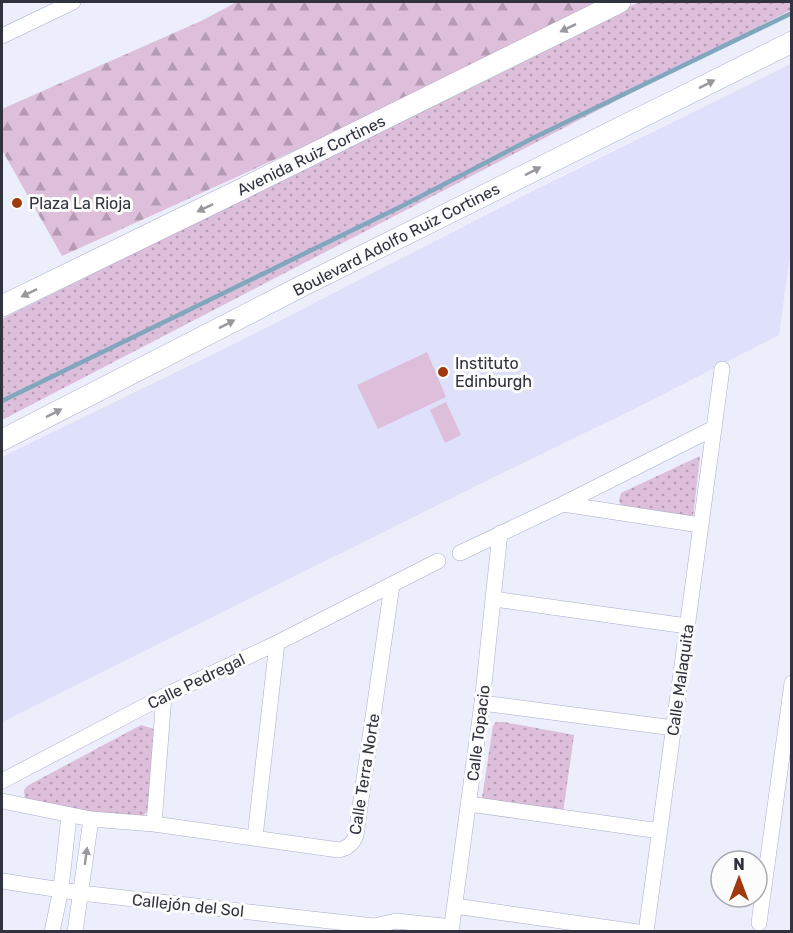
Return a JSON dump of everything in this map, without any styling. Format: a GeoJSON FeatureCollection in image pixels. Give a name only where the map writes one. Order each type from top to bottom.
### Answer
{"type":"FeatureCollection","features":[{"type":"Feature","properties":{"kind":"main road","name":"Avenida Ruiz Cortines"},"geometry":{"type":"LineString","coordinates":[[2,306],[620,2]]}},
{"type":"Feature","properties":{"kind":"main road","name":"Boulevard Adolfo Ruiz Cortines"},"geometry":{"type":"LineString","coordinates":[[2,440],[300,287],[792,42]]}},
{"type":"Feature","properties":{"kind":"street"},"geometry":{"type":"LineString","coordinates":[[2,36],[74,2]]}},
{"type":"Feature","properties":{"kind":"street","name":"Calle Malaquita"},"geometry":{"type":"LineString","coordinates":[[646,932],[722,369]]}},
{"type":"Feature","properties":{"kind":"street"},"geometry":{"type":"LineString","coordinates":[[460,553],[714,428]]}},
{"type":"Feature","properties":{"kind":"street"},"geometry":{"type":"LineString","coordinates":[[563,504],[700,525]]}},
{"type":"Feature","properties":{"kind":"street","name":"Calle Topacio"},"geometry":{"type":"LineString","coordinates":[[452,929],[482,703],[500,533]]}},
{"type":"Feature","properties":{"kind":"street","name":"Calle Pedregal"},"geometry":{"type":"LineString","coordinates":[[2,780],[164,696],[277,643],[438,561]]}},
{"type":"Feature","properties":{"kind":"street","name":"Calle Terra Norte"},"geometry":{"type":"LineString","coordinates":[[2,801],[69,816],[154,824],[339,850],[346,849],[356,835],[392,585]]}},
{"type":"Feature","properties":{"kind":"street"},"geometry":{"type":"LineString","coordinates":[[494,599],[687,626]]}},
{"type":"Feature","properties":{"kind":"street"},"geometry":{"type":"LineString","coordinates":[[255,837],[277,643]]}},
{"type":"Feature","properties":{"kind":"street"},"geometry":{"type":"LineString","coordinates":[[759,923],[792,683]]}},
{"type":"Feature","properties":{"kind":"street"},"geometry":{"type":"LineString","coordinates":[[154,824],[164,696]]}},
{"type":"Feature","properties":{"kind":"street"},"geometry":{"type":"LineString","coordinates":[[482,703],[674,728]]}},
{"type":"Feature","properties":{"kind":"street"},"geometry":{"type":"LineString","coordinates":[[469,804],[660,831]]}},
{"type":"Feature","properties":{"kind":"street"},"geometry":{"type":"LineString","coordinates":[[52,932],[61,889],[69,816]]}},
{"type":"Feature","properties":{"kind":"street"},"geometry":{"type":"LineString","coordinates":[[75,932],[91,819]]}},
{"type":"Feature","properties":{"kind":"street","name":"Callejón del Sol"},"geometry":{"type":"LineString","coordinates":[[2,881],[81,893],[378,929],[396,921],[452,929]]}},
{"type":"Feature","properties":{"kind":"street"},"geometry":{"type":"LineString","coordinates":[[455,906],[638,932]]}},
{"type":"Feature","properties":{"kind":"shaded area"},"geometry":{"type":"Polygon","coordinates":[[[791,64],[792,239],[779,335],[2,722],[2,457],[244,339],[531,192],[791,64]]]}},
{"type":"Feature","properties":{"kind":"green space"},"geometry":{"type":"Polygon","coordinates":[[[237,2],[623,2],[62,256],[2,150],[2,109],[201,21],[237,2]]]}},
{"type":"Feature","properties":{"kind":"green space"},"geometry":{"type":"Polygon","coordinates":[[[639,2],[791,2],[791,10],[2,420],[2,319],[639,2]]]}},
{"type":"Feature","properties":{"kind":"green space"},"geometry":{"type":"Polygon","coordinates":[[[427,352],[446,397],[378,429],[357,385],[427,352]]]}},
{"type":"Feature","properties":{"kind":"green space"},"geometry":{"type":"Polygon","coordinates":[[[446,402],[461,435],[445,443],[430,410],[446,402]]]}},
{"type":"Feature","properties":{"kind":"green space"},"geometry":{"type":"Polygon","coordinates":[[[700,456],[693,518],[621,506],[619,500],[621,493],[700,456]]]}},
{"type":"Feature","properties":{"kind":"green space"},"geometry":{"type":"Polygon","coordinates":[[[496,722],[574,735],[563,813],[485,802],[482,798],[493,726],[496,722]]]}},
{"type":"Feature","properties":{"kind":"green space"},"geometry":{"type":"Polygon","coordinates":[[[141,725],[155,730],[148,811],[141,818],[25,801],[24,790],[27,786],[141,725]]]}},
{"type":"Feature","properties":{"kind":"waterway"},"geometry":{"type":"LineString","coordinates":[[2,401],[404,205],[531,139],[792,13]]}},
{"type":"Feature","properties":{"kind":"place","name":"Plaza La Rioja"},"geometry":{"type":"Point","coordinates":[17,203]}},
{"type":"Feature","properties":{"kind":"place","name":"Instituto Edinburgh"},"geometry":{"type":"Point","coordinates":[443,372]}}]}
